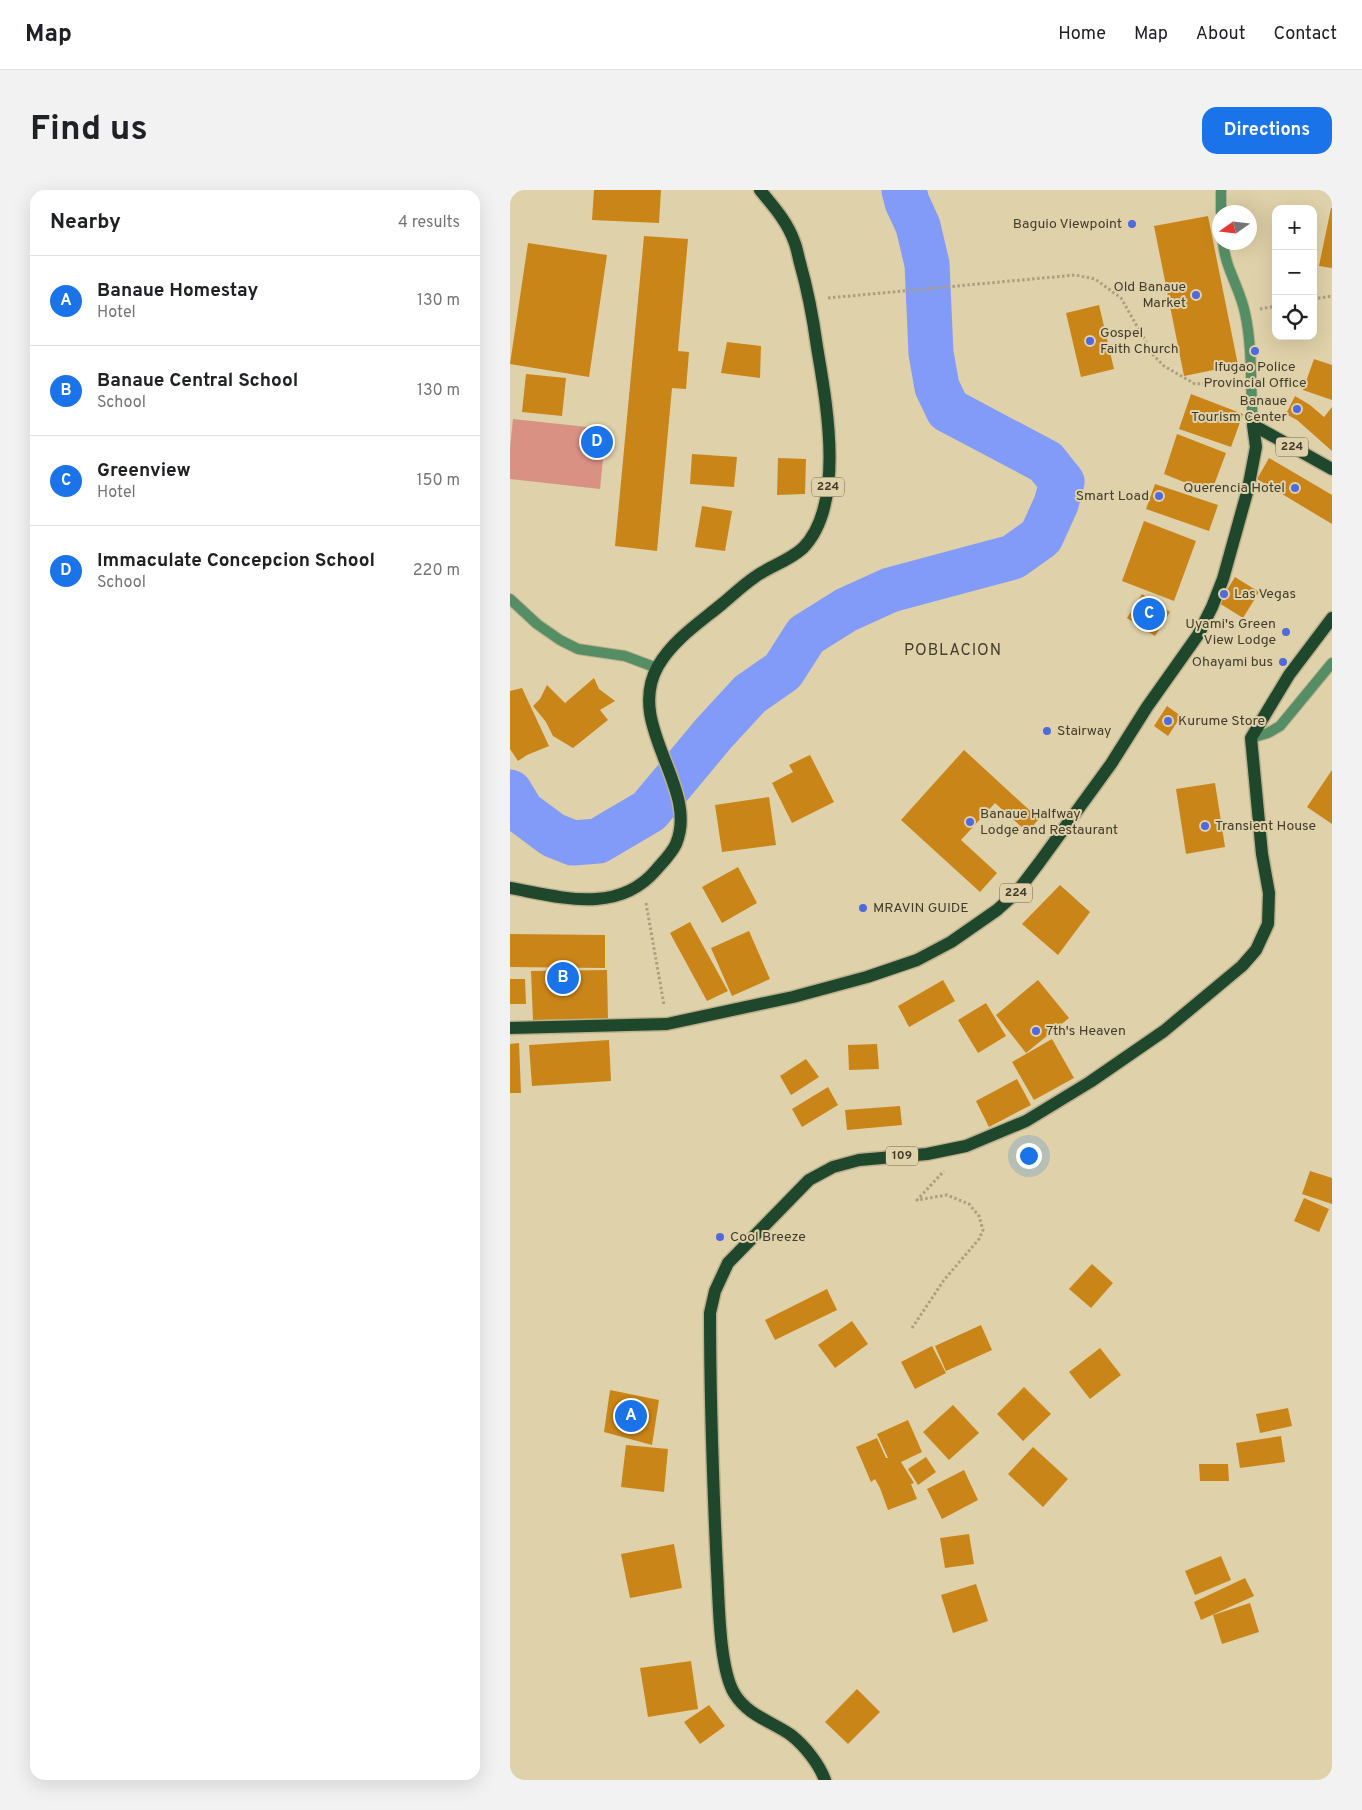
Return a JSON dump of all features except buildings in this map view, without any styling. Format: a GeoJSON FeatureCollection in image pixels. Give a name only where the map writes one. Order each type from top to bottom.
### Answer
{"type":"FeatureCollection","features":[{"type":"Feature","properties":{"kind":"main road","name":"224"},"geometry":{"type":"LineString","coordinates":[[510,888],[584,900],[605,899],[625,893],[652,875],[676,846],[679,833],[679,800],[651,721],[651,684],[657,668],[668,650],[685,634],[756,576],[794,556],[804,547],[816,529],[824,509],[828,483],[828,422],[810,299],[794,240],[780,214],[760,190]]}},
{"type":"Feature","properties":{"kind":"main road","name":"224"},"geometry":{"type":"LineString","coordinates":[[1253,425],[1332,469]]}},
{"type":"Feature","properties":{"kind":"main road","name":"224"},"geometry":{"type":"LineString","coordinates":[[510,1028],[668,1024],[794,997],[867,977],[917,960],[974,927],[997,910],[1016,893],[1111,764],[1146,707],[1198,635],[1223,579],[1248,489],[1256,447],[1253,425]]}},
{"type":"Feature","properties":{"kind":"main road"},"geometry":{"type":"LineString","coordinates":[[1252,738],[1289,675],[1332,618]]}},
{"type":"Feature","properties":{"kind":"main road","name":"109"},"geometry":{"type":"LineString","coordinates":[[825,1780],[808,1752],[792,1736],[747,1710],[734,1693],[728,1679],[720,1623],[713,1486],[710,1313],[715,1291],[728,1263],[809,1180],[833,1167],[859,1160],[927,1154],[966,1146],[1026,1121],[1090,1082],[1150,1041],[1242,966],[1256,950],[1268,924],[1269,893],[1262,854],[1252,738]]}},
{"type":"Feature","properties":{"kind":"street"},"geometry":{"type":"LineString","coordinates":[[1221,205],[1222,190]]}},
{"type":"Feature","properties":{"kind":"street"},"geometry":{"type":"LineString","coordinates":[[1224,250],[1224,256],[1245,312],[1250,349],[1253,425]]}},
{"type":"Feature","properties":{"kind":"street"},"geometry":{"type":"LineString","coordinates":[[510,599],[537,624],[560,640],[578,648],[624,656],[657,668]]}},
{"type":"Feature","properties":{"kind":"street"},"geometry":{"type":"LineString","coordinates":[[1252,738],[1268,733],[1280,726],[1332,663]]}},
{"type":"Feature","properties":{"kind":"path"},"geometry":{"type":"LineString","coordinates":[[818,299],[1075,275],[1095,279],[1121,298],[1154,356],[1164,366],[1195,384],[1234,382],[1250,385]]}},
{"type":"Feature","properties":{"kind":"path"},"geometry":{"type":"LineString","coordinates":[[1317,298],[1332,296]]}},
{"type":"Feature","properties":{"kind":"path"},"geometry":{"type":"LineString","coordinates":[[642,883],[668,1024]]}},
{"type":"Feature","properties":{"kind":"path"},"geometry":{"type":"LineString","coordinates":[[912,1328],[944,1280],[979,1239],[983,1230],[979,1216],[969,1204],[947,1195],[917,1200],[966,1146]]}},
{"type":"Feature","properties":{"kind":"shaded area"},"geometry":{"type":"Polygon","coordinates":[[[513,419],[606,429],[600,489],[510,479],[510,448],[513,419]]]}},
{"type":"Feature","properties":{"kind":"waterway"},"geometry":{"type":"LineString","coordinates":[[510,792],[522,812],[553,835],[573,843],[598,841],[649,811],[714,733],[750,694],[783,671],[806,635],[846,610],[890,590],[1013,557],[1041,537],[1056,504],[1062,482],[1046,462],[948,410],[937,387],[931,353],[927,264],[918,226],[907,202],[904,190]]}},
{"type":"Feature","properties":{"kind":"place","name":"Baguio Viewpoint"},"geometry":{"type":"Point","coordinates":[1132,224]}},
{"type":"Feature","properties":{"kind":"place","name":"Old Banaue Market"},"geometry":{"type":"Point","coordinates":[1196,295]}},
{"type":"Feature","properties":{"kind":"place","name":"Gospel Faith Church"},"geometry":{"type":"Point","coordinates":[1090,341]}},
{"type":"Feature","properties":{"kind":"place","name":"Ifugao Police Provincial Office"},"geometry":{"type":"Point","coordinates":[1255,351]}},
{"type":"Feature","properties":{"kind":"place","name":"Banaue Tourism Center"},"geometry":{"type":"Point","coordinates":[1297,409]}},
{"type":"Feature","properties":{"kind":"place","name":"Immaculate Concepcion School"},"geometry":{"type":"Point","coordinates":[597,442]}},
{"type":"Feature","properties":{"kind":"place","name":"Querencia Hotel"},"geometry":{"type":"Point","coordinates":[1295,488]}},
{"type":"Feature","properties":{"kind":"place","name":"Smart Load"},"geometry":{"type":"Point","coordinates":[1159,496]}},
{"type":"Feature","properties":{"kind":"place","name":"Las Vegas"},"geometry":{"type":"Point","coordinates":[1224,594]}},
{"type":"Feature","properties":{"kind":"place","name":"Greenview"},"geometry":{"type":"Point","coordinates":[1149,614]}},
{"type":"Feature","properties":{"kind":"place","name":"Uyami's Green View Lodge"},"geometry":{"type":"Point","coordinates":[1286,632]}},
{"type":"Feature","properties":{"kind":"place","name":"Ohayami bus"},"geometry":{"type":"Point","coordinates":[1283,662]}},
{"type":"Feature","properties":{"kind":"place","name":"Kurume Store"},"geometry":{"type":"Point","coordinates":[1168,721]}},
{"type":"Feature","properties":{"kind":"place","name":"Stairway"},"geometry":{"type":"Point","coordinates":[1047,731]}},
{"type":"Feature","properties":{"kind":"place","name":"Banaue Halfway Lodge and Restaurant"},"geometry":{"type":"Point","coordinates":[970,822]}},
{"type":"Feature","properties":{"kind":"place","name":"Transient House"},"geometry":{"type":"Point","coordinates":[1205,826]}},
{"type":"Feature","properties":{"kind":"place","name":"MRAVIN GUIDE"},"geometry":{"type":"Point","coordinates":[863,908]}},
{"type":"Feature","properties":{"kind":"place","name":"Banaue Central School"},"geometry":{"type":"Point","coordinates":[563,978]}},
{"type":"Feature","properties":{"kind":"place","name":"7th's Heaven"},"geometry":{"type":"Point","coordinates":[1036,1031]}},
{"type":"Feature","properties":{"kind":"place","name":"Cool Breeze"},"geometry":{"type":"Point","coordinates":[720,1237]}},
{"type":"Feature","properties":{"kind":"place","name":"Banaue Homestay"},"geometry":{"type":"Point","coordinates":[631,1416]}},
{"type":"Feature","properties":{"kind":"district","name":"POBLACION"},"geometry":{"type":"Point","coordinates":[953,651]}}]}
